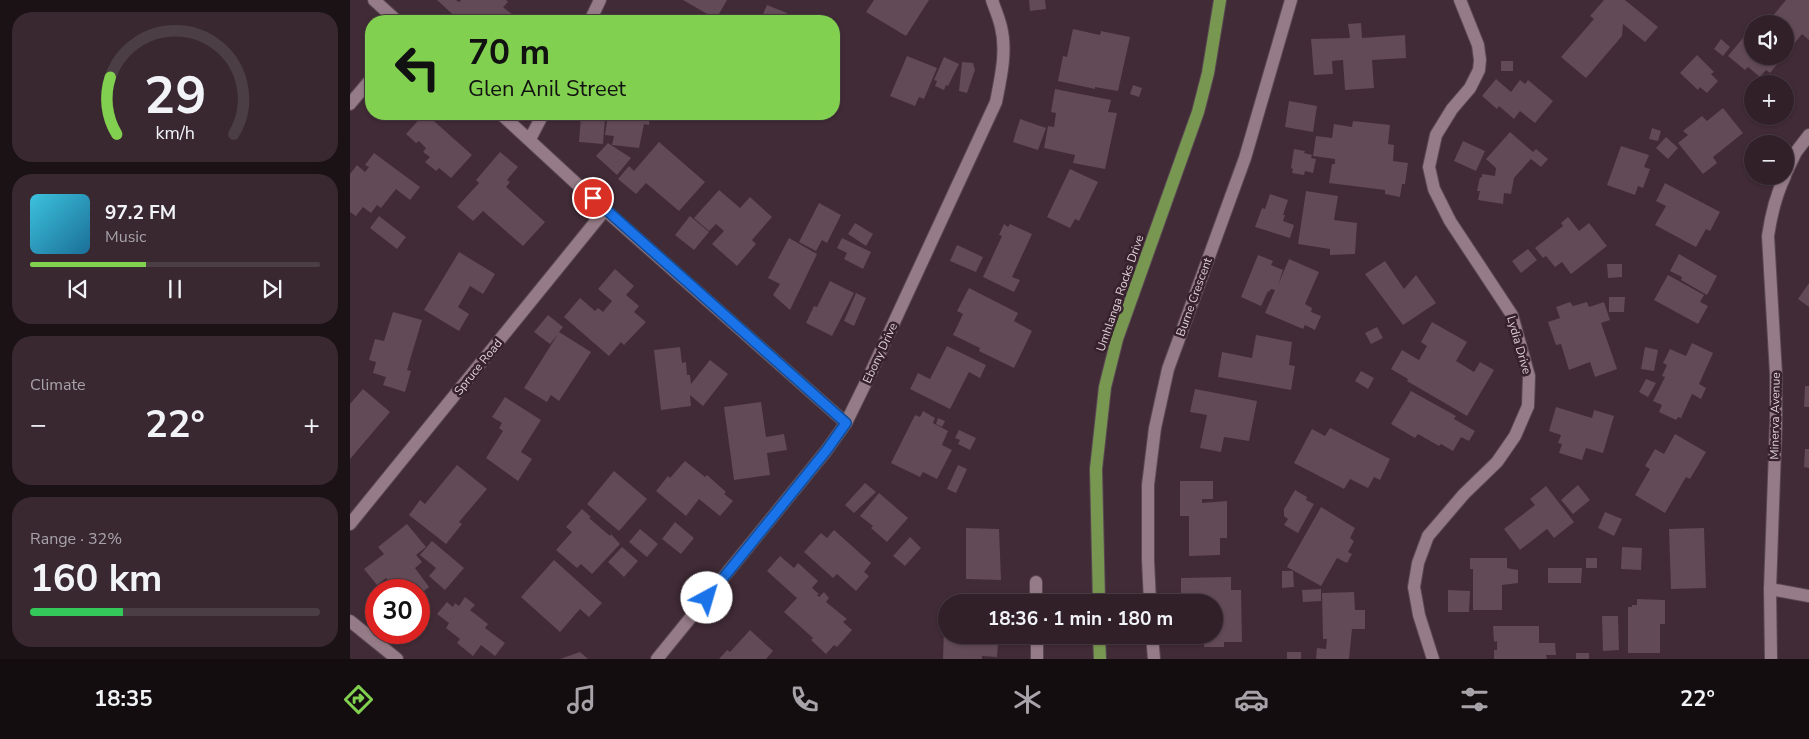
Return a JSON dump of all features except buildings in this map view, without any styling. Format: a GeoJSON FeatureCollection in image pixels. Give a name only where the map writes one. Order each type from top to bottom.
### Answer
{"type":"FeatureCollection","features":[{"type":"Feature","properties":{"kind":"main road","name":"Umhlanga Rocks Drive"},"geometry":{"type":"LineString","coordinates":[[1098,594],[1096,469],[1104,387],[1116,339],[1198,112],[1208,73],[1220,0]]}},
{"type":"Feature","properties":{"kind":"main road"},"geometry":{"type":"LineString","coordinates":[[1099,644],[1100,659]]}},
{"type":"Feature","properties":{"kind":"street"},"geometry":{"type":"LineString","coordinates":[[374,0],[390,15]]}},
{"type":"Feature","properties":{"kind":"street"},"geometry":{"type":"LineString","coordinates":[[593,15],[600,0]]}},
{"type":"Feature","properties":{"kind":"street","name":"Ebony Drive"},"geometry":{"type":"LineString","coordinates":[[657,659],[826,451],[846,423],[996,102],[1002,71],[1003,47],[1001,28],[992,0]]}},
{"type":"Feature","properties":{"kind":"street","name":"Burne Crescent"},"geometry":{"type":"LineString","coordinates":[[1150,594],[1148,485],[1155,428],[1168,369],[1245,158],[1291,0]]}},
{"type":"Feature","properties":{"kind":"street","name":"Lydia Drive"},"geometry":{"type":"LineString","coordinates":[[1432,659],[1419,615],[1414,587],[1418,563],[1428,536],[1464,494],[1498,462],[1515,436],[1528,406],[1529,386],[1529,376],[1512,315],[1450,221],[1434,189],[1429,167],[1436,136],[1452,109],[1470,88],[1479,70],[1478,45],[1460,0]]}},
{"type":"Feature","properties":{"kind":"street"},"geometry":{"type":"LineString","coordinates":[[350,104],[365,86]]}},
{"type":"Feature","properties":{"kind":"street"},"geometry":{"type":"LineString","coordinates":[[508,120],[605,210],[846,423]]}},
{"type":"Feature","properties":{"kind":"street"},"geometry":{"type":"LineString","coordinates":[[530,139],[540,120]]}},
{"type":"Feature","properties":{"kind":"street","name":"Minerva Avenue"},"geometry":{"type":"LineString","coordinates":[[1794,156],[1809,135]]}},
{"type":"Feature","properties":{"kind":"street","name":"Minerva Avenue"},"geometry":{"type":"LineString","coordinates":[[1771,659],[1770,589],[1776,374],[1768,236],[1771,216],[1780,185]]}},
{"type":"Feature","properties":{"kind":"street","name":"Spruce Road"},"geometry":{"type":"LineString","coordinates":[[350,524],[605,210]]}},
{"type":"Feature","properties":{"kind":"street"},"geometry":{"type":"LineString","coordinates":[[1036,582],[1036,594]]}},
{"type":"Feature","properties":{"kind":"street"},"geometry":{"type":"LineString","coordinates":[[1770,589],[1809,596]]}},
{"type":"Feature","properties":{"kind":"street"},"geometry":{"type":"LineString","coordinates":[[350,621],[398,659]]}},
{"type":"Feature","properties":{"kind":"street"},"geometry":{"type":"LineString","coordinates":[[1037,644],[1038,659]]}},
{"type":"Feature","properties":{"kind":"street"},"geometry":{"type":"LineString","coordinates":[[1153,644],[1154,659]]}},
{"type":"Feature","properties":{"kind":"route"},"geometry":{"type":"LineString","coordinates":[[593,198],[846,423],[826,451],[707,598]]}}]}
